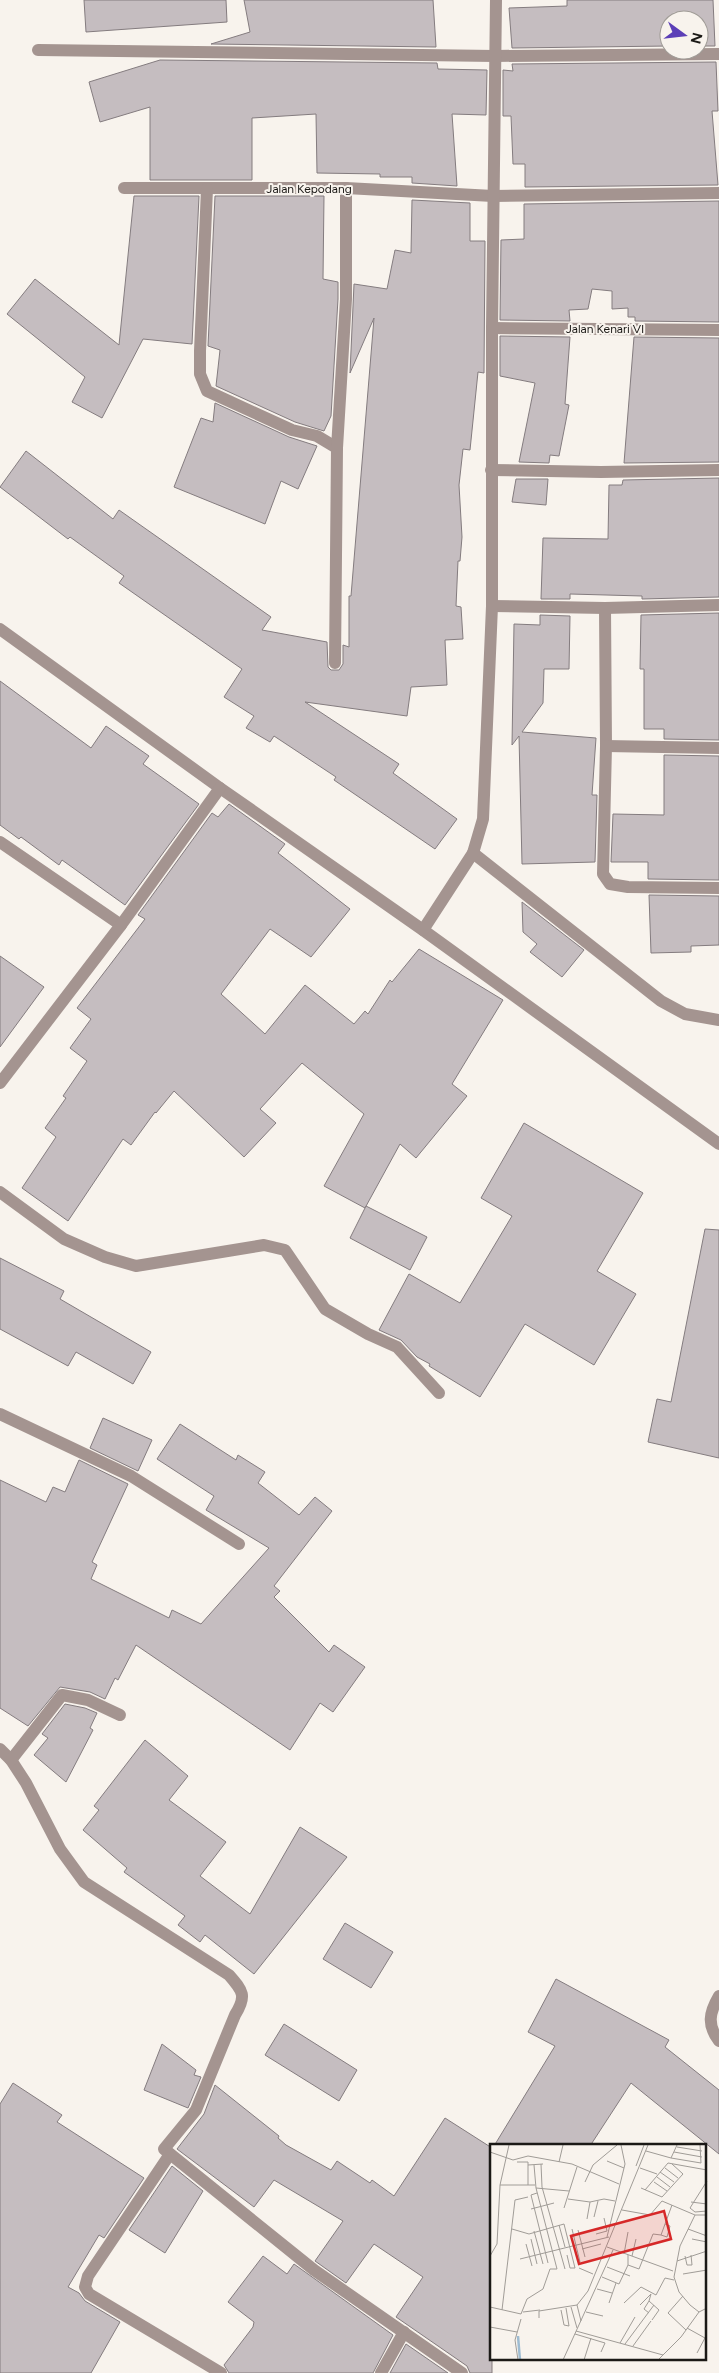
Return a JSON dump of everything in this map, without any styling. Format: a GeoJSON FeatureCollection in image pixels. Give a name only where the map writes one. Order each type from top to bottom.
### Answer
{"type":"FeatureCollection","features":[{"type":"Feature","properties":{"kind":"street"},"geometry":{"type":"LineString","coordinates":[[423,930],[473,853],[483,819],[492,606],[491,470],[496,0]]}},
{"type":"Feature","properties":{"kind":"street"},"geometry":{"type":"LineString","coordinates":[[38,50],[495,56],[719,54]]}},
{"type":"Feature","properties":{"kind":"street","name":"Jalan Kepodang"},"geometry":{"type":"LineString","coordinates":[[124,188],[346,188],[494,196],[719,193]]}},
{"type":"Feature","properties":{"kind":"street"},"geometry":{"type":"LineString","coordinates":[[335,663],[338,448],[346,298],[346,188]]}},
{"type":"Feature","properties":{"kind":"street"},"geometry":{"type":"LineString","coordinates":[[207,189],[200,351],[200,374],[207,390],[292,430],[317,436],[338,448]]}},
{"type":"Feature","properties":{"kind":"street","name":"Jalan Kenari VI"},"geometry":{"type":"LineString","coordinates":[[492,328],[719,330]]}},
{"type":"Feature","properties":{"kind":"street"},"geometry":{"type":"LineString","coordinates":[[491,470],[601,472],[719,470]]}},
{"type":"Feature","properties":{"kind":"street"},"geometry":{"type":"LineString","coordinates":[[492,606],[606,608],[719,605]]}},
{"type":"Feature","properties":{"kind":"street"},"geometry":{"type":"LineString","coordinates":[[606,608],[606,746],[603,874],[610,884],[628,887],[719,888]]}},
{"type":"Feature","properties":{"kind":"street"},"geometry":{"type":"LineString","coordinates":[[0,630],[220,788],[423,930],[719,1144]]}},
{"type":"Feature","properties":{"kind":"street"},"geometry":{"type":"LineString","coordinates":[[606,746],[719,748]]}},
{"type":"Feature","properties":{"kind":"street"},"geometry":{"type":"LineString","coordinates":[[0,1084],[121,925],[220,788]]}},
{"type":"Feature","properties":{"kind":"street"},"geometry":{"type":"LineString","coordinates":[[0,842],[121,925]]}},
{"type":"Feature","properties":{"kind":"street"},"geometry":{"type":"LineString","coordinates":[[473,853],[661,1001],[685,1014],[719,1020]]}},
{"type":"Feature","properties":{"kind":"street"},"geometry":{"type":"LineString","coordinates":[[0,1192],[64,1239],[105,1257],[136,1266],[264,1245],[285,1250],[326,1309],[368,1334],[397,1347],[440,1392]]}},
{"type":"Feature","properties":{"kind":"street"},"geometry":{"type":"LineString","coordinates":[[0,1414],[131,1476],[238,1544]]}},
{"type":"Feature","properties":{"kind":"street"},"geometry":{"type":"LineString","coordinates":[[11,1760],[62,1695],[88,1700],[120,1715]]}},
{"type":"Feature","properties":{"kind":"street"},"geometry":{"type":"LineString","coordinates":[[0,1749],[11,1760],[26,1783],[60,1849],[84,1882],[229,1975],[243,1994],[243,2002],[235,2015],[196,2110],[164,2149],[314,2270],[462,2373]]}},
{"type":"Feature","properties":{"kind":"street"},"geometry":{"type":"LineString","coordinates":[[719,1996],[711,2010],[710,2025],[719,2041]]}},
{"type":"Feature","properties":{"kind":"street"},"geometry":{"type":"LineString","coordinates":[[170,2154],[88,2276],[86,2287],[89,2294],[220,2373]]}},
{"type":"Feature","properties":{"kind":"street"},"geometry":{"type":"LineString","coordinates":[[381,2373],[404,2332]]}},
{"type":"Feature","properties":{"kind":"building"},"geometry":{"type":"Polygon","coordinates":[[[84,0],[226,0],[227,22],[86,32],[84,0]]]}},
{"type":"Feature","properties":{"kind":"building"},"geometry":{"type":"Polygon","coordinates":[[[244,0],[433,0],[436,47],[211,44],[250,32],[244,0]]]}},
{"type":"Feature","properties":{"kind":"building"},"geometry":{"type":"Polygon","coordinates":[[[567,0],[713,0],[715,46],[709,46],[709,10],[659,10],[659,46],[512,48],[509,8],[567,6],[567,0]]]}},
{"type":"Feature","properties":{"kind":"building"},"geometry":{"type":"Polygon","coordinates":[[[160,60],[437,63],[438,69],[487,70],[486,115],[452,114],[457,186],[412,183],[412,177],[380,177],[380,174],[317,173],[316,114],[252,118],[252,180],[150,180],[150,107],[100,122],[89,82],[160,60]]]}},
{"type":"Feature","properties":{"kind":"building"},"geometry":{"type":"Polygon","coordinates":[[[716,62],[718,111],[712,111],[718,185],[525,187],[525,164],[513,164],[511,116],[503,116],[503,70],[513,71],[512,64],[716,62]]]}},
{"type":"Feature","properties":{"kind":"building"},"geometry":{"type":"Polygon","coordinates":[[[134,196],[199,196],[192,344],[143,339],[102,418],[72,402],[85,377],[7,314],[35,279],[119,345],[134,196]]]}},
{"type":"Feature","properties":{"kind":"building"},"geometry":{"type":"Polygon","coordinates":[[[215,196],[324,196],[323,279],[338,282],[338,299],[331,416],[324,431],[295,422],[216,386],[220,350],[208,346],[215,196]]]}},
{"type":"Feature","properties":{"kind":"building"},"geometry":{"type":"Polygon","coordinates":[[[412,200],[470,203],[470,241],[485,241],[484,373],[478,372],[470,450],[463,449],[459,485],[462,537],[460,561],[458,561],[456,606],[461,607],[463,639],[445,640],[447,685],[411,687],[407,716],[305,702],[399,764],[393,773],[457,819],[435,849],[334,780],[336,777],[274,736],[270,742],[246,728],[254,716],[224,697],[242,669],[119,583],[124,576],[70,537],[68,539],[0,487],[26,451],[113,519],[119,510],[271,617],[262,630],[327,642],[328,667],[331,670],[339,670],[343,664],[343,645],[349,647],[349,596],[351,596],[374,318],[350,373],[354,284],[387,289],[395,250],[411,253],[412,200]]]}},
{"type":"Feature","properties":{"kind":"building"},"geometry":{"type":"Polygon","coordinates":[[[719,201],[719,322],[635,321],[635,317],[628,317],[628,308],[612,309],[612,291],[592,289],[588,309],[569,310],[570,321],[500,320],[501,240],[524,239],[524,204],[719,201]]]}},
{"type":"Feature","properties":{"kind":"building"},"geometry":{"type":"Polygon","coordinates":[[[500,336],[570,337],[565,404],[569,405],[559,456],[550,455],[549,463],[519,462],[535,383],[500,376],[500,336]]]}},
{"type":"Feature","properties":{"kind":"building"},"geometry":{"type":"Polygon","coordinates":[[[634,337],[719,338],[719,462],[624,463],[634,337]]]}},
{"type":"Feature","properties":{"kind":"building"},"geometry":{"type":"Polygon","coordinates":[[[215,403],[289,437],[317,446],[298,489],[281,481],[265,524],[174,487],[201,418],[213,422],[215,403]]]}},
{"type":"Feature","properties":{"kind":"building"},"geometry":{"type":"Polygon","coordinates":[[[719,478],[719,597],[642,599],[642,596],[570,594],[570,599],[541,599],[543,538],[608,539],[609,485],[622,485],[623,480],[719,478]]]}},
{"type":"Feature","properties":{"kind":"building"},"geometry":{"type":"Polygon","coordinates":[[[516,479],[548,479],[546,505],[512,502],[516,479]]]}},
{"type":"Feature","properties":{"kind":"building"},"geometry":{"type":"Polygon","coordinates":[[[719,613],[719,740],[664,739],[664,729],[644,729],[644,669],[640,669],[641,615],[719,613]]]}},
{"type":"Feature","properties":{"kind":"building"},"geometry":{"type":"Polygon","coordinates":[[[540,615],[570,616],[569,669],[544,669],[543,703],[522,732],[596,738],[592,795],[597,795],[595,862],[522,864],[519,736],[512,745],[514,624],[540,625],[540,615]]]}},
{"type":"Feature","properties":{"kind":"building"},"geometry":{"type":"Polygon","coordinates":[[[0,681],[91,748],[106,726],[149,756],[143,764],[199,804],[125,905],[62,860],[59,865],[21,837],[19,839],[0,825],[0,681]]]}},
{"type":"Feature","properties":{"kind":"building"},"geometry":{"type":"Polygon","coordinates":[[[664,755],[719,756],[719,880],[648,879],[648,862],[611,862],[613,814],[664,815],[664,755]]]}},
{"type":"Feature","properties":{"kind":"building"},"geometry":{"type":"Polygon","coordinates":[[[229,804],[285,844],[278,853],[350,909],[311,957],[270,929],[221,994],[265,1034],[305,985],[354,1024],[365,1011],[368,1014],[390,980],[392,982],[419,949],[503,1000],[452,1084],[467,1096],[416,1158],[400,1144],[365,1208],[324,1186],[364,1114],[302,1063],[260,1109],[276,1123],[244,1157],[174,1091],[155,1112],[131,1145],[123,1139],[68,1221],[22,1188],[56,1137],[45,1128],[66,1098],[63,1096],[87,1061],[70,1048],[91,1019],[77,1008],[145,919],[138,915],[212,813],[218,817],[229,804]]]}},
{"type":"Feature","properties":{"kind":"building"},"geometry":{"type":"Polygon","coordinates":[[[649,895],[719,896],[719,945],[691,946],[691,952],[651,953],[649,895]]]}},
{"type":"Feature","properties":{"kind":"building"},"geometry":{"type":"Polygon","coordinates":[[[522,902],[584,950],[562,977],[530,952],[537,944],[523,932],[522,902]]]}},
{"type":"Feature","properties":{"kind":"building"},"geometry":{"type":"Polygon","coordinates":[[[0,956],[44,987],[0,1047],[0,956]]]}},
{"type":"Feature","properties":{"kind":"building"},"geometry":{"type":"Polygon","coordinates":[[[524,1123],[643,1193],[597,1271],[636,1294],[594,1365],[525,1324],[480,1397],[429,1366],[430,1364],[417,1357],[401,1340],[379,1330],[409,1274],[460,1303],[512,1216],[481,1198],[524,1123]]]}},
{"type":"Feature","properties":{"kind":"building"},"geometry":{"type":"Polygon","coordinates":[[[366,1206],[427,1237],[410,1270],[350,1238],[366,1206]]]}},
{"type":"Feature","properties":{"kind":"building"},"geometry":{"type":"Polygon","coordinates":[[[705,1229],[719,1230],[719,1458],[648,1442],[657,1399],[671,1402],[705,1229]]]}},
{"type":"Feature","properties":{"kind":"building"},"geometry":{"type":"Polygon","coordinates":[[[0,1258],[64,1291],[60,1299],[151,1352],[133,1384],[76,1352],[68,1366],[0,1329],[0,1258]]]}},
{"type":"Feature","properties":{"kind":"building"},"geometry":{"type":"Polygon","coordinates":[[[103,1418],[152,1440],[138,1471],[90,1448],[103,1418]]]}},
{"type":"Feature","properties":{"kind":"building"},"geometry":{"type":"Polygon","coordinates":[[[180,1424],[236,1460],[238,1455],[265,1472],[258,1483],[299,1515],[315,1497],[332,1511],[274,1586],[280,1591],[274,1597],[329,1652],[334,1645],[365,1667],[333,1712],[320,1703],[290,1750],[136,1645],[118,1680],[115,1678],[105,1699],[90,1692],[60,1687],[28,1726],[0,1708],[0,1480],[46,1502],[53,1487],[65,1492],[79,1460],[128,1484],[92,1562],[97,1565],[91,1579],[169,1618],[172,1610],[201,1624],[269,1548],[206,1510],[214,1496],[157,1459],[180,1424]]]}},
{"type":"Feature","properties":{"kind":"building"},"geometry":{"type":"Polygon","coordinates":[[[65,1704],[85,1708],[97,1713],[90,1728],[93,1730],[66,1782],[34,1755],[48,1738],[42,1734],[65,1704]]]}},
{"type":"Feature","properties":{"kind":"building"},"geometry":{"type":"Polygon","coordinates":[[[145,1740],[188,1776],[169,1800],[226,1842],[200,1876],[250,1914],[300,1827],[347,1857],[254,1974],[205,1935],[200,1942],[178,1925],[185,1916],[124,1872],[127,1868],[83,1830],[99,1810],[94,1806],[145,1740]]]}},
{"type":"Feature","properties":{"kind":"building"},"geometry":{"type":"Polygon","coordinates":[[[345,1923],[393,1952],[371,1988],[323,1959],[345,1923]]]}},
{"type":"Feature","properties":{"kind":"building"},"geometry":{"type":"Polygon","coordinates":[[[556,1979],[669,2040],[665,2047],[719,2090],[719,2154],[631,2083],[591,2144],[495,2144],[555,2046],[528,2032],[556,1979]]]}},
{"type":"Feature","properties":{"kind":"building"},"geometry":{"type":"Polygon","coordinates":[[[284,2024],[357,2070],[339,2101],[265,2055],[284,2024]]]}},
{"type":"Feature","properties":{"kind":"building"},"geometry":{"type":"Polygon","coordinates":[[[162,2044],[196,2070],[194,2075],[201,2077],[188,2108],[144,2090],[162,2044]]]}},
{"type":"Feature","properties":{"kind":"building"},"geometry":{"type":"Polygon","coordinates":[[[13,2083],[62,2115],[57,2122],[144,2178],[104,2238],[99,2235],[68,2287],[79,2293],[85,2301],[120,2322],[91,2373],[0,2373],[0,2104],[13,2083]]]}},
{"type":"Feature","properties":{"kind":"building"},"geometry":{"type":"Polygon","coordinates":[[[215,2085],[279,2136],[278,2138],[286,2145],[331,2170],[337,2161],[370,2183],[372,2180],[394,2196],[445,2118],[490,2147],[490,2360],[492,2360],[492,2373],[470,2373],[467,2366],[396,2317],[423,2277],[374,2244],[346,2283],[315,2261],[343,2221],[274,2180],[254,2207],[177,2149],[204,2114],[215,2085]]]}},
{"type":"Feature","properties":{"kind":"building"},"geometry":{"type":"Polygon","coordinates":[[[172,2166],[203,2191],[165,2253],[129,2230],[172,2166]]]}},
{"type":"Feature","properties":{"kind":"building"},"geometry":{"type":"Polygon","coordinates":[[[263,2256],[287,2274],[294,2264],[393,2335],[373,2373],[229,2373],[224,2365],[253,2327],[254,2322],[228,2302],[263,2256]]]}},
{"type":"Feature","properties":{"kind":"building"},"geometry":{"type":"Polygon","coordinates":[[[406,2344],[448,2373],[390,2373],[406,2344]]]}}]}
